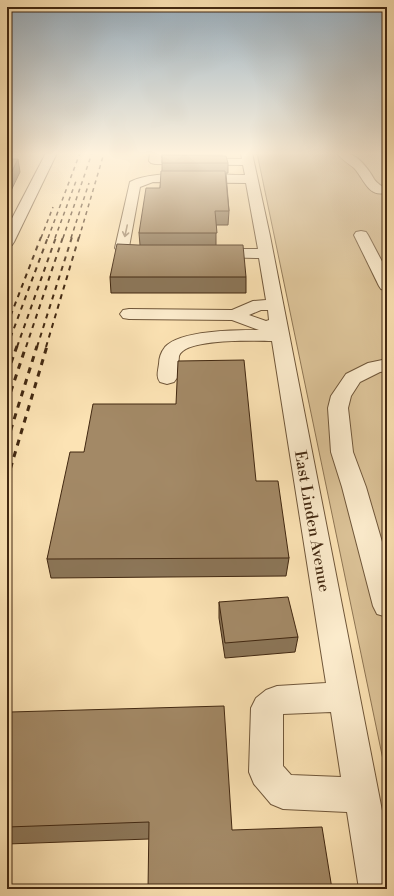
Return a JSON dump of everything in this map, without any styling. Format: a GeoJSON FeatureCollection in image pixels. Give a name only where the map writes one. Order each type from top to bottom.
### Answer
{"type":"FeatureCollection","features":[{"type":"Feature","properties":{"kind":"street"},"geometry":{"type":"LineString","coordinates":[[9,235],[30,195]]}},
{"type":"Feature","properties":{"kind":"street"},"geometry":{"type":"LineString","coordinates":[[132,195],[122,248],[128,253],[162,254]]}},
{"type":"Feature","properties":{"kind":"street","name":"East Linden Avenue"},"geometry":{"type":"LineString","coordinates":[[249,195],[266,254],[378,889]]}},
{"type":"Feature","properties":{"kind":"street"},"geometry":{"type":"LineString","coordinates":[[361,235],[387,286]]}},
{"type":"Feature","properties":{"kind":"street"},"geometry":{"type":"LineString","coordinates":[[201,254],[266,254]]}},
{"type":"Feature","properties":{"kind":"street"},"geometry":{"type":"LineString","coordinates":[[129,314],[234,315],[264,326],[278,322]]}},
{"type":"Feature","properties":{"kind":"street"},"geometry":{"type":"LineString","coordinates":[[167,378],[172,350],[188,341],[278,322]]}},
{"type":"Feature","properties":{"kind":"street"},"geometry":{"type":"LineString","coordinates":[[387,365],[375,367],[353,378],[341,396],[338,408],[342,452],[354,487],[387,606]]}},
{"type":"Feature","properties":{"kind":"street"},"geometry":{"type":"LineString","coordinates":[[344,697],[277,700],[267,708],[266,772],[283,792],[362,795]]}},
{"type":"Feature","properties":{"kind":"shaded area"},"geometry":{"type":"Polygon","coordinates":[[[266,195],[387,195],[387,779],[266,195]]]}},
{"type":"Feature","properties":{"kind":"building"},"geometry":{"type":"Polygon","coordinates":[[[145,195],[227,195],[229,211],[215,211],[217,233],[139,233],[145,195]]]}},
{"type":"Feature","properties":{"kind":"building"},"geometry":{"type":"Polygon","coordinates":[[[117,244],[243,245],[246,277],[110,277],[117,244]]]}},
{"type":"Feature","properties":{"kind":"building"},"geometry":{"type":"Polygon","coordinates":[[[244,360],[256,481],[278,481],[289,558],[47,559],[70,452],[84,452],[93,404],[176,404],[178,361],[244,360]]]}},
{"type":"Feature","properties":{"kind":"building"},"geometry":{"type":"Polygon","coordinates":[[[288,597],[298,637],[225,643],[219,602],[288,597]]]}},
{"type":"Feature","properties":{"kind":"building"},"geometry":{"type":"Polygon","coordinates":[[[224,706],[232,830],[322,827],[332,889],[148,889],[149,822],[7,827],[7,730],[10,712],[224,706]]]}},
{"type":"Feature","properties":{"kind":"railway"},"geometry":{"type":"LineString","coordinates":[[48,238],[64,195]]}},
{"type":"Feature","properties":{"kind":"railway"},"geometry":{"type":"LineString","coordinates":[[55,238],[71,195]]}},
{"type":"Feature","properties":{"kind":"railway"},"geometry":{"type":"LineString","coordinates":[[63,238],[78,195]]}},
{"type":"Feature","properties":{"kind":"railway"},"geometry":{"type":"LineString","coordinates":[[71,238],[85,195]]}},
{"type":"Feature","properties":{"kind":"railway"},"geometry":{"type":"LineString","coordinates":[[79,238],[92,195]]}},
{"type":"Feature","properties":{"kind":"railway"},"geometry":{"type":"LineString","coordinates":[[41,238],[53,207]]}},
{"type":"Feature","properties":{"kind":"railway"},"geometry":{"type":"LineString","coordinates":[[7,325],[41,237]]}},
{"type":"Feature","properties":{"kind":"railway"},"geometry":{"type":"LineString","coordinates":[[7,347],[48,237]]}},
{"type":"Feature","properties":{"kind":"railway"},"geometry":{"type":"LineString","coordinates":[[17,347],[56,237]]}},
{"type":"Feature","properties":{"kind":"railway"},"geometry":{"type":"LineString","coordinates":[[26,347],[63,237]]}},
{"type":"Feature","properties":{"kind":"railway"},"geometry":{"type":"LineString","coordinates":[[37,347],[72,237]]}},
{"type":"Feature","properties":{"kind":"railway"},"geometry":{"type":"LineString","coordinates":[[46,347],[79,237]]}},
{"type":"Feature","properties":{"kind":"railway"},"geometry":{"type":"LineString","coordinates":[[7,374],[17,346]]}},
{"type":"Feature","properties":{"kind":"railway"},"geometry":{"type":"LineString","coordinates":[[7,403],[26,346]]}},
{"type":"Feature","properties":{"kind":"railway"},"geometry":{"type":"LineString","coordinates":[[7,442],[37,346]]}},
{"type":"Feature","properties":{"kind":"railway"},"geometry":{"type":"LineString","coordinates":[[7,480],[47,346]]}}]}
